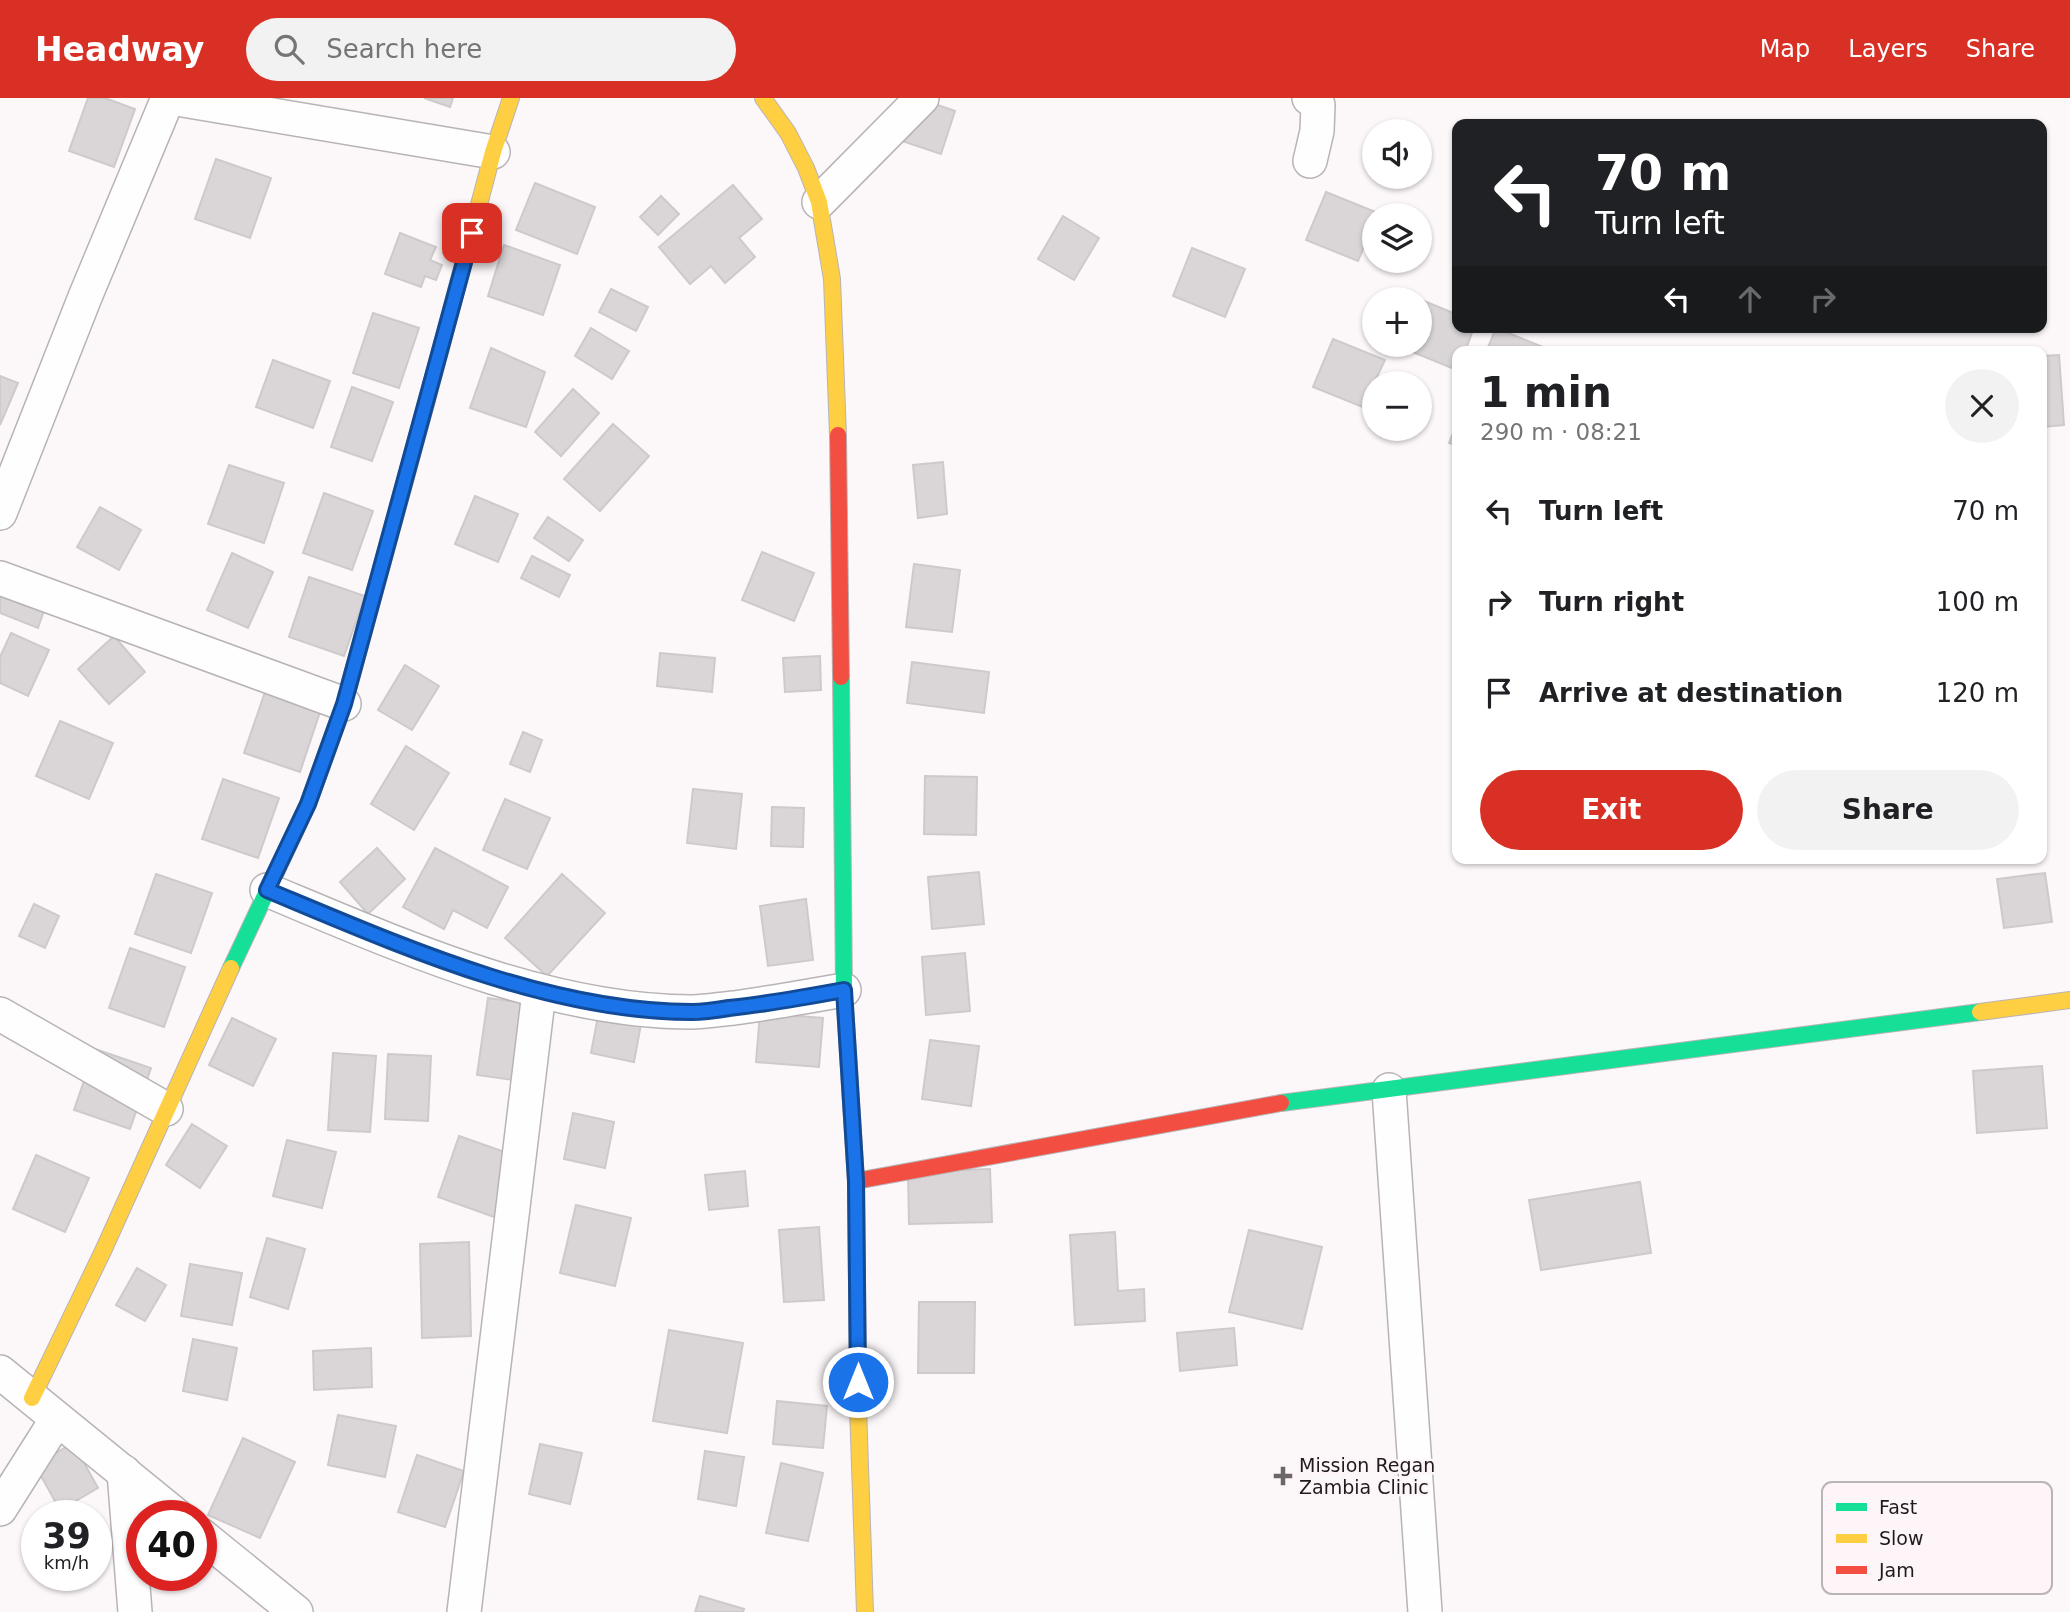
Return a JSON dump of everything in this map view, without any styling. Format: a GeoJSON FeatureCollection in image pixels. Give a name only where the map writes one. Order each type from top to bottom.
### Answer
{"type":"FeatureCollection","features":[{"type":"Feature","properties":{"kind":"street"},"geometry":{"type":"LineString","coordinates":[[3,495],[170,98],[493,152]]}},
{"type":"Feature","properties":{"kind":"street"},"geometry":{"type":"LineString","coordinates":[[32,1398],[103,1251],[308,804],[344,704],[452,313],[493,152],[511,98]]}},
{"type":"Feature","properties":{"kind":"street"},"geometry":{"type":"LineString","coordinates":[[762,98],[788,133],[806,168],[819,202],[832,279],[838,398],[844,990],[856,1181],[858,1407],[865,1612]]}},
{"type":"Feature","properties":{"kind":"street"},"geometry":{"type":"LineString","coordinates":[[819,202],[922,98]]}},
{"type":"Feature","properties":{"kind":"street"},"geometry":{"type":"LineString","coordinates":[[1310,98],[1318,105],[1317,131],[1310,161]]}},
{"type":"Feature","properties":{"kind":"street"},"geometry":{"type":"LineString","coordinates":[[0,578],[344,704]]}},
{"type":"Feature","properties":{"kind":"street"},"geometry":{"type":"LineString","coordinates":[[267,890],[371,933],[539,992],[632,1009],[695,1012],[766,1004],[844,990]]}},
{"type":"Feature","properties":{"kind":"street"},"geometry":{"type":"LineString","coordinates":[[464,1612],[539,992]]}},
{"type":"Feature","properties":{"kind":"street"},"geometry":{"type":"LineString","coordinates":[[856,1181],[1253,1107],[2070,1000]]}},
{"type":"Feature","properties":{"kind":"street"},"geometry":{"type":"LineString","coordinates":[[0,1014],[166,1109]]}},
{"type":"Feature","properties":{"kind":"street"},"geometry":{"type":"LineString","coordinates":[[1389,1090],[1425,1612]]}},
{"type":"Feature","properties":{"kind":"street"},"geometry":{"type":"LineString","coordinates":[[0,1372],[158,1500]]}},
{"type":"Feature","properties":{"kind":"street"},"geometry":{"type":"LineString","coordinates":[[0,1509],[57,1419]]}},
{"type":"Feature","properties":{"kind":"street"},"geometry":{"type":"LineString","coordinates":[[124,1472],[135,1612]]}},
{"type":"Feature","properties":{"kind":"street"},"geometry":{"type":"LineString","coordinates":[[217,1548],[296,1612]]}},
{"type":"Feature","properties":{"kind":"building"},"geometry":{"type":"Polygon","coordinates":[[[88,98],[105,98],[135,109],[114,167],[69,151],[88,98]]]}},
{"type":"Feature","properties":{"kind":"building"},"geometry":{"type":"Polygon","coordinates":[[[424,98],[453,98],[450,107],[424,98]]]}},
{"type":"Feature","properties":{"kind":"building"},"geometry":{"type":"Polygon","coordinates":[[[917,98],[955,111],[941,154],[893,138],[917,98]]]}},
{"type":"Feature","properties":{"kind":"building"},"geometry":{"type":"Polygon","coordinates":[[[216,159],[271,178],[250,238],[195,219],[216,159]]]}},
{"type":"Feature","properties":{"kind":"building"},"geometry":{"type":"Polygon","coordinates":[[[535,183],[595,207],[577,254],[516,230],[535,183]]]}},
{"type":"Feature","properties":{"kind":"building"},"geometry":{"type":"Polygon","coordinates":[[[733,185],[762,219],[739,238],[755,257],[725,283],[711,266],[690,284],[659,247],[733,185]]]}},
{"type":"Feature","properties":{"kind":"building"},"geometry":{"type":"Polygon","coordinates":[[[1326,192],[1362,207],[1362,252],[1358,261],[1306,240],[1326,192]]]}},
{"type":"Feature","properties":{"kind":"building"},"geometry":{"type":"Polygon","coordinates":[[[661,196],[679,214],[658,235],[640,217],[661,196]]]}},
{"type":"Feature","properties":{"kind":"building"},"geometry":{"type":"Polygon","coordinates":[[[1063,216],[1099,238],[1074,280],[1038,259],[1063,216]]]}},
{"type":"Feature","properties":{"kind":"building"},"geometry":{"type":"Polygon","coordinates":[[[400,233],[436,247],[430,260],[442,265],[436,280],[425,276],[421,287],[385,274],[400,233]]]}},
{"type":"Feature","properties":{"kind":"building"},"geometry":{"type":"Polygon","coordinates":[[[504,245],[560,265],[543,315],[488,296],[504,245]]]}},
{"type":"Feature","properties":{"kind":"building"},"geometry":{"type":"Polygon","coordinates":[[[1192,248],[1245,269],[1225,317],[1173,296],[1192,248]]]}},
{"type":"Feature","properties":{"kind":"building"},"geometry":{"type":"Polygon","coordinates":[[[611,289],[648,307],[636,331],[599,312],[611,289]]]}},
{"type":"Feature","properties":{"kind":"building"},"geometry":{"type":"Polygon","coordinates":[[[1432,304],[1452,313],[1452,333],[1472,333],[1467,346],[1452,346],[1452,368],[1425,357],[1432,357],[1432,304]]]}},
{"type":"Feature","properties":{"kind":"building"},"geometry":{"type":"Polygon","coordinates":[[[373,313],[419,328],[399,388],[353,373],[373,313]]]}},
{"type":"Feature","properties":{"kind":"building"},"geometry":{"type":"Polygon","coordinates":[[[591,328],[629,351],[612,379],[575,356],[591,328]]]}},
{"type":"Feature","properties":{"kind":"building"},"geometry":{"type":"Polygon","coordinates":[[[1494,333],[1508,333],[1541,346],[1488,346],[1494,333]]]}},
{"type":"Feature","properties":{"kind":"building"},"geometry":{"type":"Polygon","coordinates":[[[1333,339],[1362,351],[1362,357],[1385,360],[1380,371],[1362,371],[1362,407],[1313,387],[1333,339]]]}},
{"type":"Feature","properties":{"kind":"building"},"geometry":{"type":"Polygon","coordinates":[[[491,348],[545,372],[526,427],[470,408],[491,348]]]}},
{"type":"Feature","properties":{"kind":"building"},"geometry":{"type":"Polygon","coordinates":[[[2059,355],[2064,425],[2047,427],[2047,356],[2059,355]]]}},
{"type":"Feature","properties":{"kind":"building"},"geometry":{"type":"Polygon","coordinates":[[[273,360],[330,381],[313,428],[256,407],[273,360]]]}},
{"type":"Feature","properties":{"kind":"building"},"geometry":{"type":"Polygon","coordinates":[[[0,376],[18,383],[0,425],[0,376]]]}},
{"type":"Feature","properties":{"kind":"building"},"geometry":{"type":"Polygon","coordinates":[[[352,387],[393,402],[372,461],[331,447],[352,387]]]}},
{"type":"Feature","properties":{"kind":"building"},"geometry":{"type":"Polygon","coordinates":[[[573,389],[599,413],[561,456],[535,432],[573,389]]]}},
{"type":"Feature","properties":{"kind":"building"},"geometry":{"type":"Polygon","coordinates":[[[613,424],[649,456],[600,511],[564,479],[613,424]]]}},
{"type":"Feature","properties":{"kind":"building"},"geometry":{"type":"Polygon","coordinates":[[[943,462],[947,514],[918,518],[913,465],[943,462]]]}},
{"type":"Feature","properties":{"kind":"building"},"geometry":{"type":"Polygon","coordinates":[[[229,465],[284,483],[264,543],[208,524],[229,465]]]}},
{"type":"Feature","properties":{"kind":"building"},"geometry":{"type":"Polygon","coordinates":[[[324,493],[373,511],[352,570],[303,553],[324,493]]]}},
{"type":"Feature","properties":{"kind":"building"},"geometry":{"type":"Polygon","coordinates":[[[475,496],[518,514],[498,562],[455,544],[475,496]]]}},
{"type":"Feature","properties":{"kind":"building"},"geometry":{"type":"Polygon","coordinates":[[[100,507],[141,530],[119,570],[77,547],[100,507]]]}},
{"type":"Feature","properties":{"kind":"building"},"geometry":{"type":"Polygon","coordinates":[[[548,517],[583,540],[569,561],[534,538],[548,517]]]}},
{"type":"Feature","properties":{"kind":"building"},"geometry":{"type":"Polygon","coordinates":[[[762,552],[814,573],[794,621],[742,600],[762,552]]]}},
{"type":"Feature","properties":{"kind":"building"},"geometry":{"type":"Polygon","coordinates":[[[232,553],[273,572],[248,628],[207,610],[232,553]]]}},
{"type":"Feature","properties":{"kind":"building"},"geometry":{"type":"Polygon","coordinates":[[[532,556],[570,575],[559,597],[521,578],[532,556]]]}},
{"type":"Feature","properties":{"kind":"building"},"geometry":{"type":"Polygon","coordinates":[[[914,564],[960,570],[952,632],[906,627],[914,564]]]}},
{"type":"Feature","properties":{"kind":"building"},"geometry":{"type":"Polygon","coordinates":[[[309,577],[365,596],[344,656],[289,637],[309,577]]]}},
{"type":"Feature","properties":{"kind":"building"},"geometry":{"type":"Polygon","coordinates":[[[0,578],[49,596],[38,628],[0,613],[0,578]]]}},
{"type":"Feature","properties":{"kind":"building"},"geometry":{"type":"Polygon","coordinates":[[[11,633],[49,650],[28,696],[0,683],[0,657],[11,633]]]}},
{"type":"Feature","properties":{"kind":"building"},"geometry":{"type":"Polygon","coordinates":[[[114,636],[145,672],[109,704],[78,669],[114,636]]]}},
{"type":"Feature","properties":{"kind":"building"},"geometry":{"type":"Polygon","coordinates":[[[660,653],[715,658],[712,692],[657,686],[660,653]]]}},
{"type":"Feature","properties":{"kind":"building"},"geometry":{"type":"Polygon","coordinates":[[[820,656],[821,690],[785,692],[783,658],[820,656]]]}},
{"type":"Feature","properties":{"kind":"building"},"geometry":{"type":"Polygon","coordinates":[[[912,662],[989,672],[984,713],[907,703],[912,662]]]}},
{"type":"Feature","properties":{"kind":"building"},"geometry":{"type":"Polygon","coordinates":[[[405,665],[439,686],[412,730],[378,710],[405,665]]]}},
{"type":"Feature","properties":{"kind":"building"},"geometry":{"type":"Polygon","coordinates":[[[265,692],[320,712],[300,772],[244,753],[265,692]]]}},
{"type":"Feature","properties":{"kind":"building"},"geometry":{"type":"Polygon","coordinates":[[[60,721],[113,743],[89,799],[36,776],[60,721]]]}},
{"type":"Feature","properties":{"kind":"building"},"geometry":{"type":"Polygon","coordinates":[[[523,732],[542,740],[530,772],[510,764],[523,732]]]}},
{"type":"Feature","properties":{"kind":"building"},"geometry":{"type":"Polygon","coordinates":[[[406,746],[449,773],[414,830],[371,804],[406,746]]]}},
{"type":"Feature","properties":{"kind":"building"},"geometry":{"type":"Polygon","coordinates":[[[925,776],[977,777],[976,835],[924,834],[925,776]]]}},
{"type":"Feature","properties":{"kind":"building"},"geometry":{"type":"Polygon","coordinates":[[[223,779],[279,798],[258,858],[202,839],[223,779]]]}},
{"type":"Feature","properties":{"kind":"building"},"geometry":{"type":"Polygon","coordinates":[[[693,789],[742,794],[736,849],[687,843],[693,789]]]}},
{"type":"Feature","properties":{"kind":"building"},"geometry":{"type":"Polygon","coordinates":[[[505,799],[550,818],[527,869],[483,850],[505,799]]]}},
{"type":"Feature","properties":{"kind":"building"},"geometry":{"type":"Polygon","coordinates":[[[772,807],[804,808],[803,847],[771,846],[772,807]]]}},
{"type":"Feature","properties":{"kind":"building"},"geometry":{"type":"Polygon","coordinates":[[[377,848],[405,879],[368,914],[340,882],[377,848]]]}},
{"type":"Feature","properties":{"kind":"building"},"geometry":{"type":"Polygon","coordinates":[[[435,848],[508,887],[487,928],[453,910],[444,929],[403,907],[435,848]]]}},
{"type":"Feature","properties":{"kind":"building"},"geometry":{"type":"Polygon","coordinates":[[[979,872],[984,924],[932,929],[928,877],[979,872]]]}},
{"type":"Feature","properties":{"kind":"building"},"geometry":{"type":"Polygon","coordinates":[[[2045,873],[2052,922],[2004,928],[1997,879],[2045,873]]]}},
{"type":"Feature","properties":{"kind":"building"},"geometry":{"type":"Polygon","coordinates":[[[156,874],[212,893],[191,953],[135,934],[156,874]]]}},
{"type":"Feature","properties":{"kind":"building"},"geometry":{"type":"Polygon","coordinates":[[[562,874],[605,913],[547,976],[505,938],[562,874]]]}},
{"type":"Feature","properties":{"kind":"building"},"geometry":{"type":"Polygon","coordinates":[[[806,899],[813,960],[768,966],[760,906],[806,899]]]}},
{"type":"Feature","properties":{"kind":"building"},"geometry":{"type":"Polygon","coordinates":[[[34,904],[59,916],[45,948],[19,936],[34,904]]]}},
{"type":"Feature","properties":{"kind":"building"},"geometry":{"type":"Polygon","coordinates":[[[130,948],[185,967],[164,1027],[109,1008],[130,948]]]}},
{"type":"Feature","properties":{"kind":"building"},"geometry":{"type":"Polygon","coordinates":[[[965,953],[970,1011],[926,1015],[922,957],[965,953]]]}},
{"type":"Feature","properties":{"kind":"building"},"geometry":{"type":"Polygon","coordinates":[[[488,998],[532,1004],[520,1081],[477,1075],[488,998]]]}},
{"type":"Feature","properties":{"kind":"building"},"geometry":{"type":"Polygon","coordinates":[[[760,1013],[823,1018],[819,1067],[756,1062],[760,1013]]]}},
{"type":"Feature","properties":{"kind":"building"},"geometry":{"type":"Polygon","coordinates":[[[598,1016],[641,1024],[634,1062],[591,1053],[598,1016]]]}},
{"type":"Feature","properties":{"kind":"building"},"geometry":{"type":"Polygon","coordinates":[[[232,1018],[276,1039],[253,1086],[209,1065],[232,1018]]]}},
{"type":"Feature","properties":{"kind":"building"},"geometry":{"type":"Polygon","coordinates":[[[930,1040],[979,1046],[971,1106],[922,1099],[930,1040]]]}},
{"type":"Feature","properties":{"kind":"building"},"geometry":{"type":"Polygon","coordinates":[[[95,1049],[151,1068],[130,1129],[74,1110],[95,1049]]]}},
{"type":"Feature","properties":{"kind":"building"},"geometry":{"type":"Polygon","coordinates":[[[333,1053],[376,1056],[370,1132],[328,1130],[333,1053]]]}},
{"type":"Feature","properties":{"kind":"building"},"geometry":{"type":"Polygon","coordinates":[[[388,1054],[431,1056],[428,1121],[385,1119],[388,1054]]]}},
{"type":"Feature","properties":{"kind":"building"},"geometry":{"type":"Polygon","coordinates":[[[2042,1066],[2047,1128],[1977,1133],[1973,1071],[2042,1066]]]}},
{"type":"Feature","properties":{"kind":"building"},"geometry":{"type":"Polygon","coordinates":[[[573,1113],[614,1122],[605,1168],[564,1159],[573,1113]]]}},
{"type":"Feature","properties":{"kind":"building"},"geometry":{"type":"Polygon","coordinates":[[[192,1124],[227,1146],[200,1188],[166,1165],[192,1124]]]}},
{"type":"Feature","properties":{"kind":"building"},"geometry":{"type":"Polygon","coordinates":[[[459,1136],[516,1156],[494,1217],[438,1197],[459,1136]]]}},
{"type":"Feature","properties":{"kind":"building"},"geometry":{"type":"Polygon","coordinates":[[[287,1140],[336,1152],[322,1208],[273,1196],[287,1140]]]}},
{"type":"Feature","properties":{"kind":"building"},"geometry":{"type":"Polygon","coordinates":[[[36,1155],[89,1178],[65,1232],[13,1209],[36,1155]]]}},
{"type":"Feature","properties":{"kind":"building"},"geometry":{"type":"Polygon","coordinates":[[[990,1169],[992,1222],[909,1224],[908,1172],[990,1169]]]}},
{"type":"Feature","properties":{"kind":"building"},"geometry":{"type":"Polygon","coordinates":[[[745,1171],[748,1206],[709,1210],[705,1175],[745,1171]]]}},
{"type":"Feature","properties":{"kind":"building"},"geometry":{"type":"Polygon","coordinates":[[[1640,1182],[1651,1253],[1541,1270],[1529,1200],[1640,1182]]]}},
{"type":"Feature","properties":{"kind":"building"},"geometry":{"type":"Polygon","coordinates":[[[576,1205],[631,1218],[615,1286],[560,1273],[576,1205]]]}},
{"type":"Feature","properties":{"kind":"building"},"geometry":{"type":"Polygon","coordinates":[[[819,1227],[824,1300],[784,1302],[779,1230],[819,1227]]]}},
{"type":"Feature","properties":{"kind":"building"},"geometry":{"type":"Polygon","coordinates":[[[1249,1230],[1322,1247],[1302,1329],[1229,1312],[1249,1230]]]}},
{"type":"Feature","properties":{"kind":"building"},"geometry":{"type":"Polygon","coordinates":[[[1115,1232],[1118,1291],[1144,1289],[1145,1321],[1075,1325],[1070,1235],[1115,1232]]]}},
{"type":"Feature","properties":{"kind":"building"},"geometry":{"type":"Polygon","coordinates":[[[267,1238],[305,1249],[288,1309],[250,1297],[267,1238]]]}},
{"type":"Feature","properties":{"kind":"building"},"geometry":{"type":"Polygon","coordinates":[[[469,1242],[471,1336],[422,1338],[420,1244],[469,1242]]]}},
{"type":"Feature","properties":{"kind":"building"},"geometry":{"type":"Polygon","coordinates":[[[190,1264],[242,1273],[232,1325],[181,1316],[190,1264]]]}},
{"type":"Feature","properties":{"kind":"building"},"geometry":{"type":"Polygon","coordinates":[[[137,1268],[166,1285],[145,1321],[116,1305],[137,1268]]]}},
{"type":"Feature","properties":{"kind":"building"},"geometry":{"type":"Polygon","coordinates":[[[919,1302],[975,1302],[974,1373],[918,1373],[919,1302]]]}},
{"type":"Feature","properties":{"kind":"building"},"geometry":{"type":"Polygon","coordinates":[[[1234,1328],[1237,1365],[1180,1371],[1177,1333],[1234,1328]]]}},
{"type":"Feature","properties":{"kind":"building"},"geometry":{"type":"Polygon","coordinates":[[[669,1330],[743,1343],[727,1433],[653,1421],[669,1330]]]}},
{"type":"Feature","properties":{"kind":"building"},"geometry":{"type":"Polygon","coordinates":[[[193,1339],[237,1348],[227,1400],[183,1391],[193,1339]]]}},
{"type":"Feature","properties":{"kind":"building"},"geometry":{"type":"Polygon","coordinates":[[[371,1348],[372,1387],[314,1390],[313,1351],[371,1348]]]}},
{"type":"Feature","properties":{"kind":"building"},"geometry":{"type":"Polygon","coordinates":[[[777,1401],[827,1406],[823,1448],[773,1444],[777,1401]]]}},
{"type":"Feature","properties":{"kind":"building"},"geometry":{"type":"Polygon","coordinates":[[[338,1415],[396,1426],[385,1477],[328,1465],[338,1415]]]}},
{"type":"Feature","properties":{"kind":"building"},"geometry":{"type":"Polygon","coordinates":[[[243,1438],[295,1462],[260,1538],[217,1519],[217,1500],[215,1500],[243,1438]]]}},
{"type":"Feature","properties":{"kind":"building"},"geometry":{"type":"Polygon","coordinates":[[[73,1443],[98,1488],[77,1500],[54,1500],[35,1465],[73,1443]]]}},
{"type":"Feature","properties":{"kind":"building"},"geometry":{"type":"Polygon","coordinates":[[[540,1444],[582,1453],[570,1504],[529,1494],[540,1444]]]}},
{"type":"Feature","properties":{"kind":"building"},"geometry":{"type":"Polygon","coordinates":[[[705,1451],[744,1457],[736,1506],[698,1499],[705,1451]]]}},
{"type":"Feature","properties":{"kind":"building"},"geometry":{"type":"Polygon","coordinates":[[[417,1455],[464,1471],[445,1527],[398,1512],[417,1455]]]}},
{"type":"Feature","properties":{"kind":"building"},"geometry":{"type":"Polygon","coordinates":[[[781,1463],[823,1473],[808,1541],[766,1533],[781,1463]]]}},
{"type":"Feature","properties":{"kind":"building"},"geometry":{"type":"Polygon","coordinates":[[[700,1596],[744,1609],[743,1612],[695,1612],[700,1596]]]}},
{"type":"Feature","properties":{"kind":"traffic: fast"},"geometry":{"type":"LineString","coordinates":[[231,968],[308,804],[344,704],[427,400]]}},
{"type":"Feature","properties":{"kind":"traffic: fast"},"geometry":{"type":"LineString","coordinates":[[841,677],[844,990],[856,1181],[857,1286]]}},
{"type":"Feature","properties":{"kind":"traffic: fast"},"geometry":{"type":"LineString","coordinates":[[1281,1103],[1980,1012]]}},
{"type":"Feature","properties":{"kind":"traffic: slow"},"geometry":{"type":"LineString","coordinates":[[427,400],[493,152],[511,98]]}},
{"type":"Feature","properties":{"kind":"traffic: slow"},"geometry":{"type":"LineString","coordinates":[[763,98],[788,133],[819,202],[832,279],[838,435]]}},
{"type":"Feature","properties":{"kind":"traffic: slow"},"geometry":{"type":"LineString","coordinates":[[32,1398],[103,1251],[231,968]]}},
{"type":"Feature","properties":{"kind":"traffic: slow"},"geometry":{"type":"LineString","coordinates":[[1980,1012],[2070,1000]]}},
{"type":"Feature","properties":{"kind":"traffic: slow"},"geometry":{"type":"LineString","coordinates":[[857,1286],[865,1612]]}},
{"type":"Feature","properties":{"kind":"traffic: jam"},"geometry":{"type":"LineString","coordinates":[[838,435],[841,677]]}},
{"type":"Feature","properties":{"kind":"traffic: jam"},"geometry":{"type":"LineString","coordinates":[[856,1181],[1281,1103]]}},
{"type":"Feature","properties":{"kind":"place","name":"Mission Regan Zambia Clinic"},"geometry":{"type":"Point","coordinates":[1283,1476]}},
{"type":"Feature","properties":{"kind":"route"},"geometry":{"type":"LineString","coordinates":[[472,233],[344,704],[308,804],[267,890],[371,933],[539,992],[632,1009],[695,1012],[766,1004],[844,990],[856,1181],[858,1382]]}}]}
